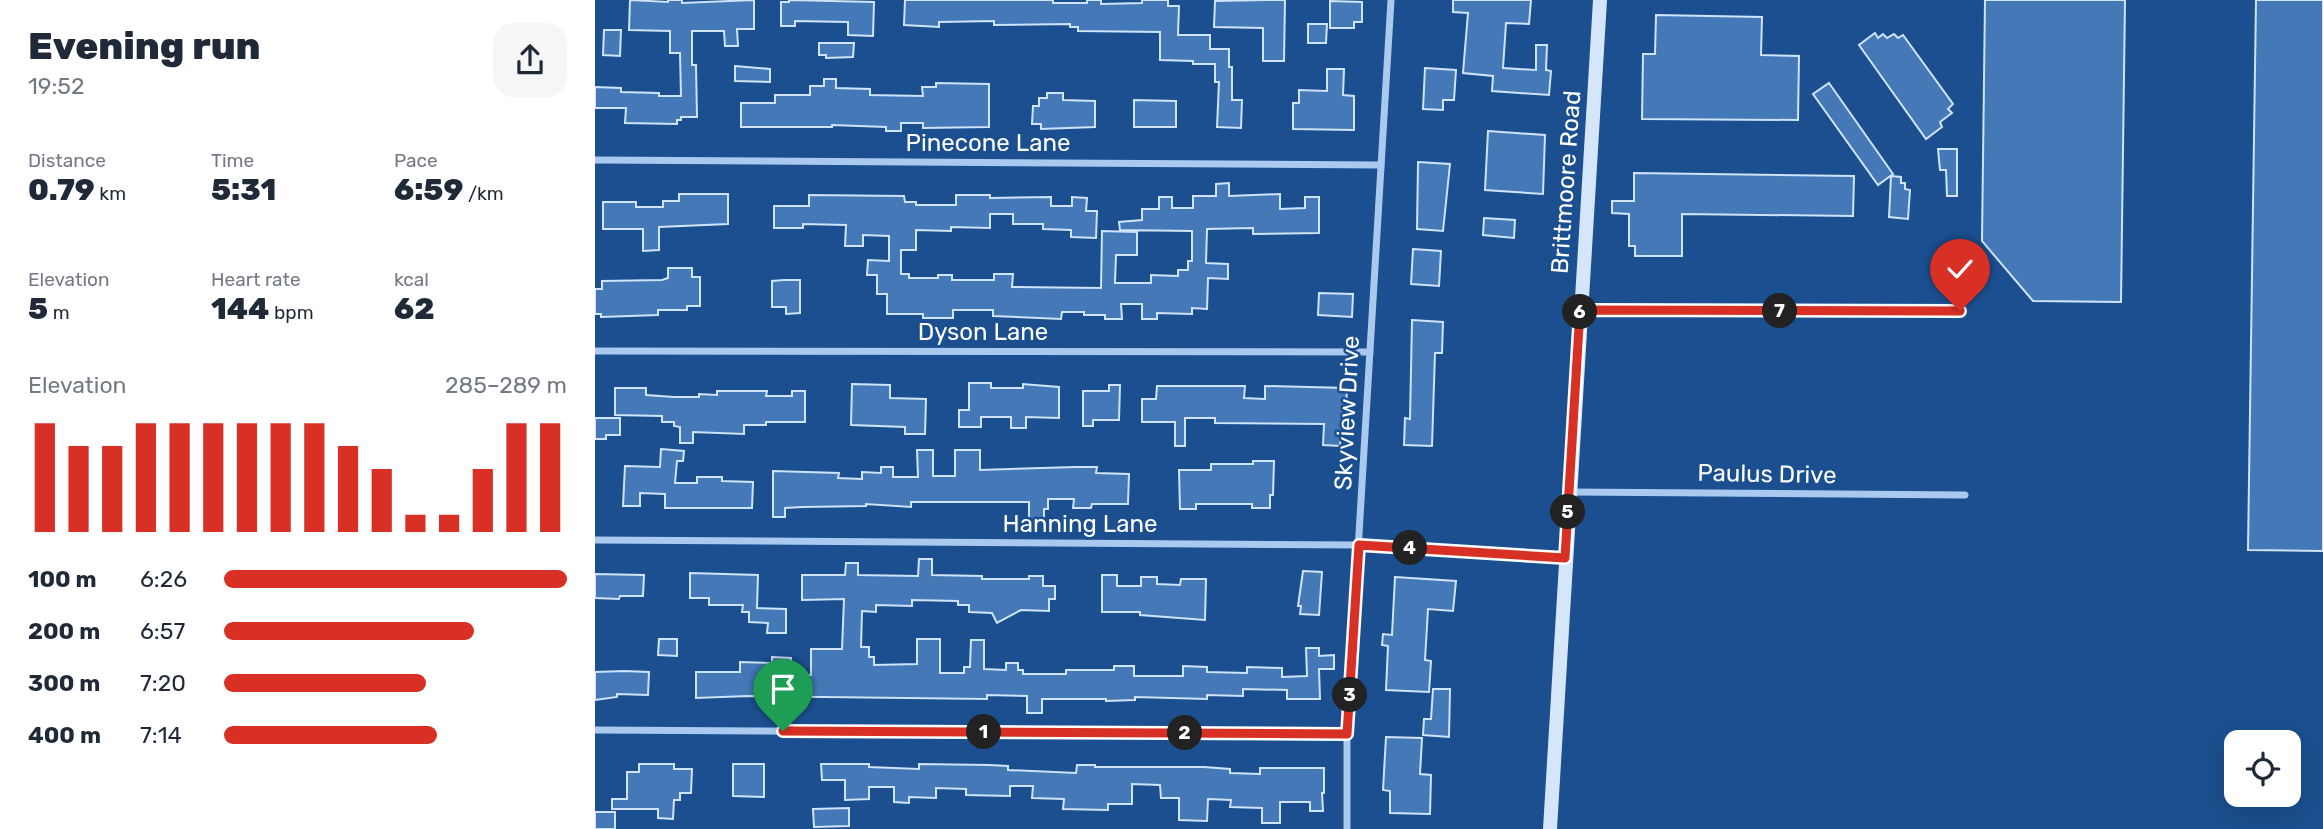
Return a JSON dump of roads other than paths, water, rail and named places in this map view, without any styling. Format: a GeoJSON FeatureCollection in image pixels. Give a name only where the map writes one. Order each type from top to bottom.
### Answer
{"type":"FeatureCollection","features":[{"type":"Feature","properties":{"kind":"main road","name":"Brittmoore Road"},"geometry":{"type":"LineString","coordinates":[[1550,829],[1600,0]]}},
{"type":"Feature","properties":{"kind":"street","name":"Skyview Drive"},"geometry":{"type":"LineString","coordinates":[[1347,829],[1347,734],[1391,0]]}},
{"type":"Feature","properties":{"kind":"street","name":"Pinecone Lane"},"geometry":{"type":"LineString","coordinates":[[595,160],[1381,164]]}},
{"type":"Feature","properties":{"kind":"street"},"geometry":{"type":"LineString","coordinates":[[1580,310],[1960,311]]}},
{"type":"Feature","properties":{"kind":"street","name":"Dyson Lane"},"geometry":{"type":"LineString","coordinates":[[595,351],[1370,352]]}},
{"type":"Feature","properties":{"kind":"street","name":"Paulus Drive"},"geometry":{"type":"LineString","coordinates":[[1569,492],[1965,495]]}},
{"type":"Feature","properties":{"kind":"street","name":"Hanning Lane"},"geometry":{"type":"LineString","coordinates":[[595,540],[1359,545],[1565,558]]}},
{"type":"Feature","properties":{"kind":"street"},"geometry":{"type":"LineString","coordinates":[[595,730],[1347,734]]}}]}
